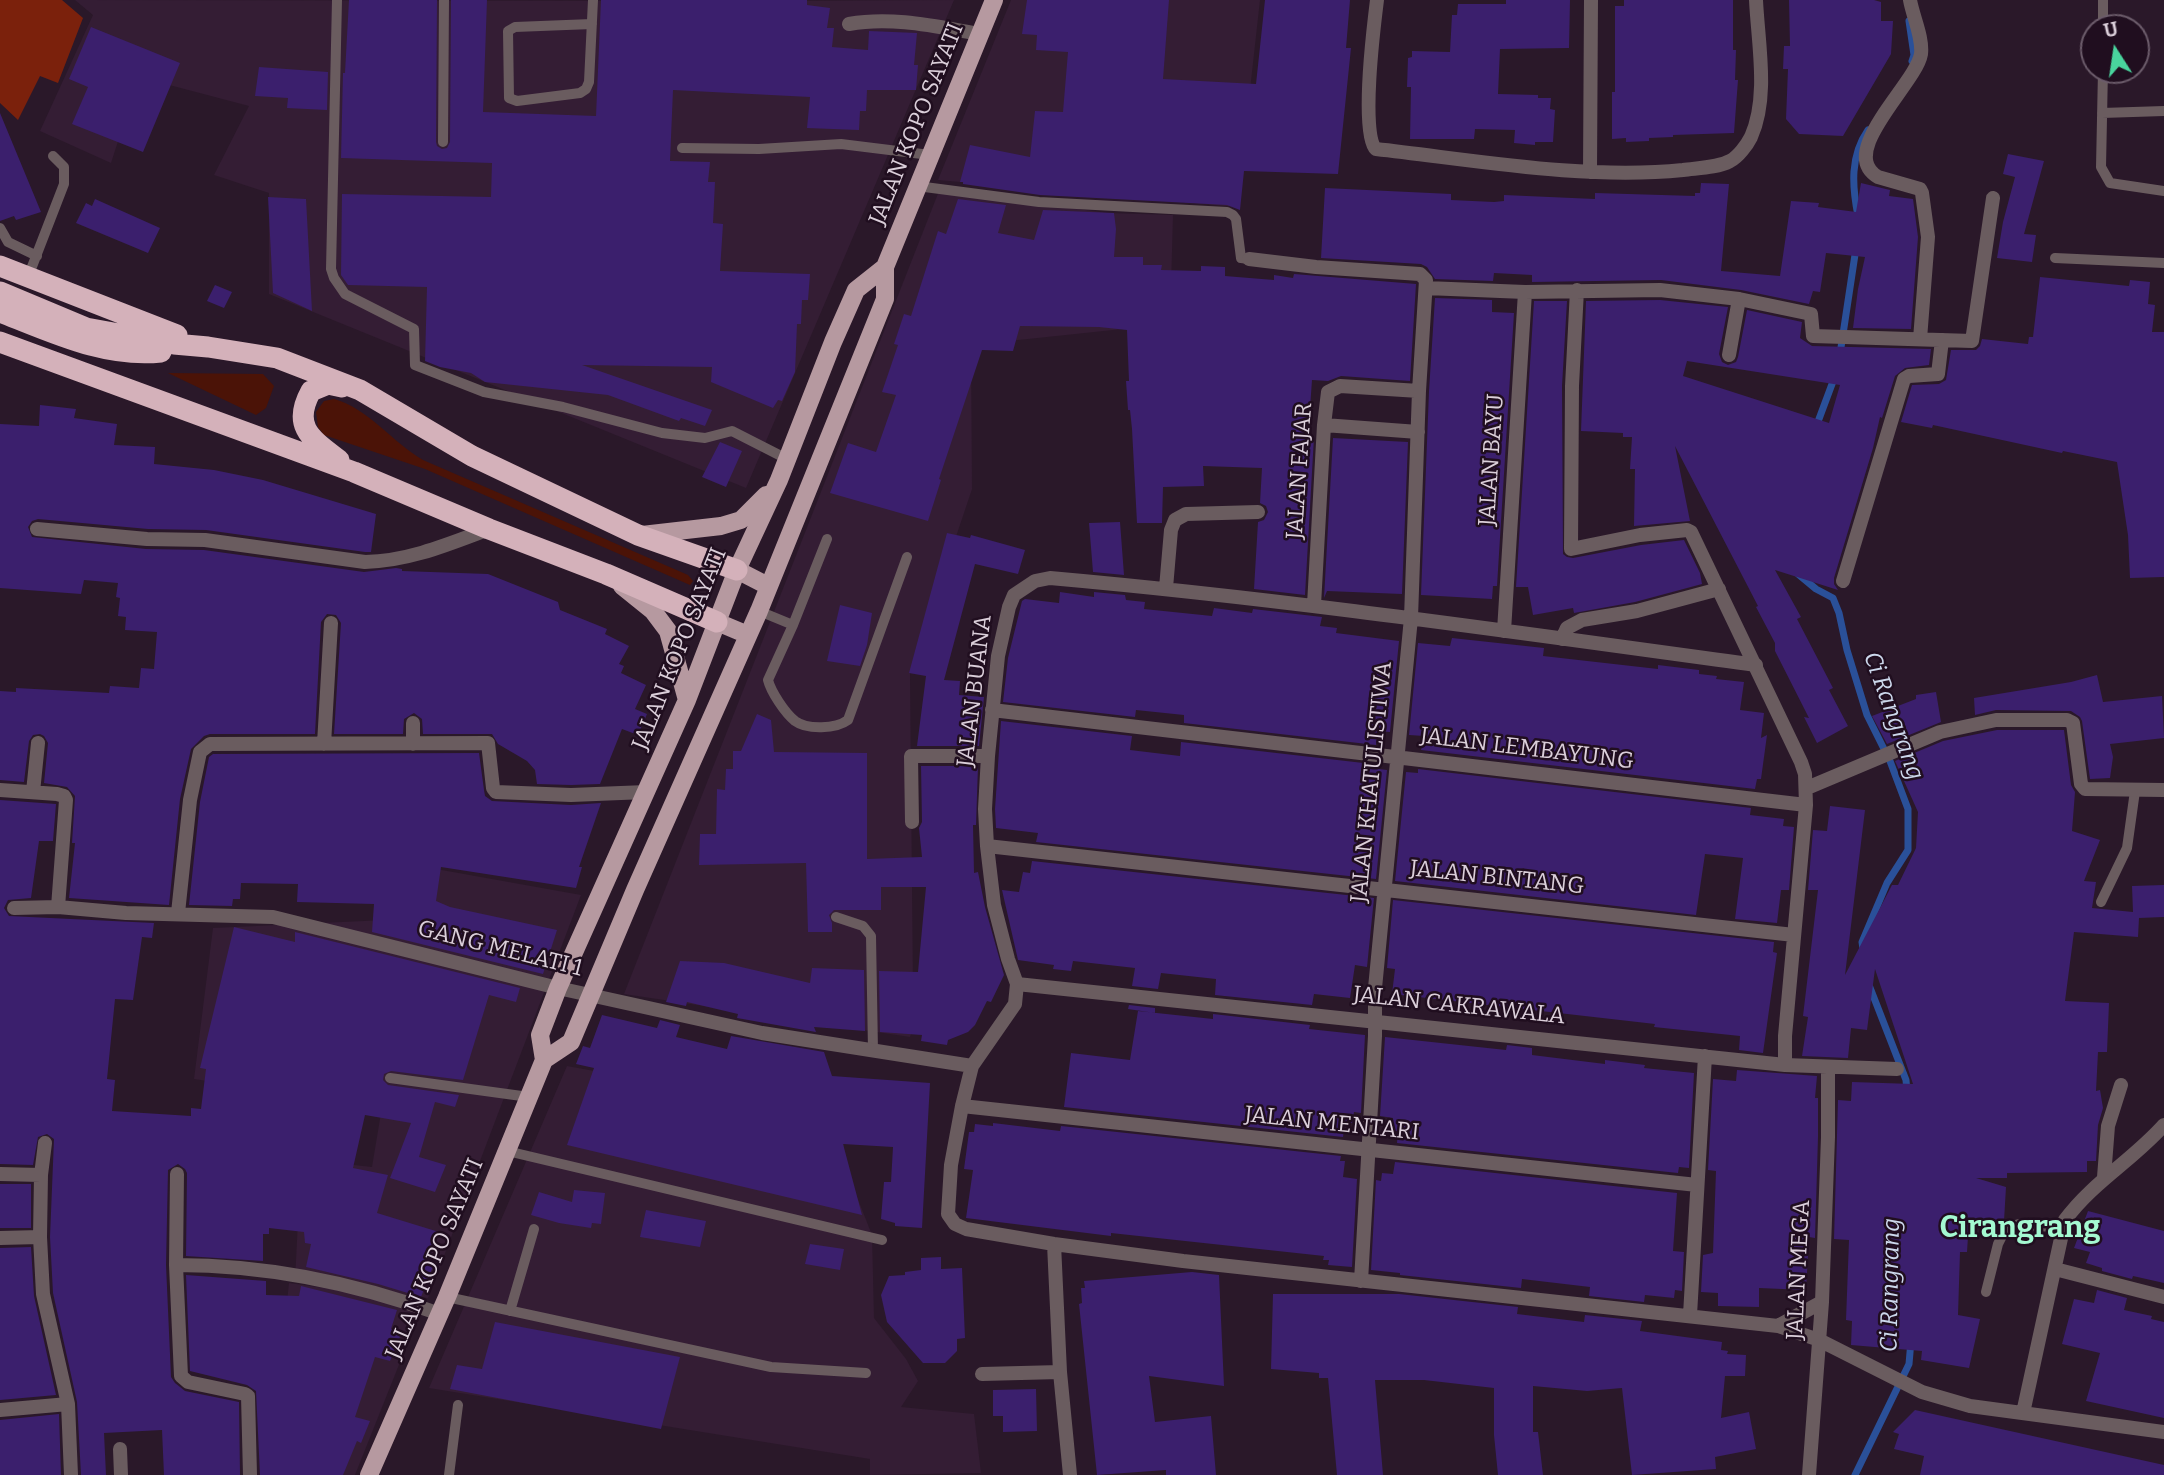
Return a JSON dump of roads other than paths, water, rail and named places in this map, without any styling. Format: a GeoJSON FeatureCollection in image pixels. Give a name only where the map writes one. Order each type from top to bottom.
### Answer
{"type":"FeatureCollection","features":[{"type":"Feature","properties":{"kind":"highway"},"geometry":{"type":"LineString","coordinates":[[0,266],[208,347]]}},
{"type":"Feature","properties":{"kind":"highway"},"geometry":{"type":"LineString","coordinates":[[0,292],[86,328],[174,344],[277,358],[360,390],[472,456],[638,535],[737,570]]}},
{"type":"Feature","properties":{"kind":"highway"},"geometry":{"type":"LineString","coordinates":[[0,312],[98,348],[152,353],[208,347]]}},
{"type":"Feature","properties":{"kind":"highway"},"geometry":{"type":"LineString","coordinates":[[0,342],[354,472],[606,573],[717,622]]}},
{"type":"Feature","properties":{"kind":"highway"},"geometry":{"type":"LineString","coordinates":[[354,472],[306,432],[302,414],[311,391],[328,384],[360,390]]}},
{"type":"Feature","properties":{"kind":"main road","name":"JALAN KOPO SAYATI"},"geometry":{"type":"LineString","coordinates":[[544,1060],[571,1041],[759,611],[885,299],[885,267],[994,0]]}},
{"type":"Feature","properties":{"kind":"main road","name":"JALAN KOPO SAYATI"},"geometry":{"type":"LineString","coordinates":[[373,1474],[544,1060],[540,1035],[558,988],[687,700],[737,570],[788,459],[856,290],[885,267]]}},
{"type":"Feature","properties":{"kind":"main road"},"geometry":{"type":"LineString","coordinates":[[638,535],[721,526],[741,520],[779,480]]}},
{"type":"Feature","properties":{"kind":"main road"},"geometry":{"type":"LineString","coordinates":[[737,570],[768,586]]}},
{"type":"Feature","properties":{"kind":"main road"},"geometry":{"type":"LineString","coordinates":[[606,573],[653,611],[668,631],[687,700]]}},
{"type":"Feature","properties":{"kind":"main road"},"geometry":{"type":"LineString","coordinates":[[717,622],[748,635]]}},
{"type":"Feature","properties":{"kind":"street"},"geometry":{"type":"LineString","coordinates":[[1377,0],[1369,85],[1369,134],[1372,146],[1376,149],[1590,172],[1648,173],[1701,168],[1729,162],[1750,138],[1760,91],[1756,0]]}},
{"type":"Feature","properties":{"kind":"street"},"geometry":{"type":"LineString","coordinates":[[1590,172],[1591,0]]}},
{"type":"Feature","properties":{"kind":"street"},"geometry":{"type":"LineString","coordinates":[[1910,0],[1921,55],[1872,135],[1866,148],[1865,160],[1878,177],[1920,189],[1922,192],[1928,237],[1920,339]]}},
{"type":"Feature","properties":{"kind":"street"},"geometry":{"type":"LineString","coordinates":[[849,24],[911,23],[981,34]]}},
{"type":"Feature","properties":{"kind":"street"},"geometry":{"type":"LineString","coordinates":[[1248,259],[1420,274],[1425,278],[1426,288],[1525,292],[1660,290],[1739,299],[1811,314],[1813,336],[1972,341],[1993,198]]}},
{"type":"Feature","properties":{"kind":"street","name":"JALAN KHATULISTIWA"},"geometry":{"type":"LineString","coordinates":[[1361,1281],[1375,988],[1412,618],[1419,391],[1426,288]]}},
{"type":"Feature","properties":{"kind":"street"},"geometry":{"type":"LineString","coordinates":[[1577,290],[1572,386],[1571,549],[1640,535],[1687,530],[1691,532],[1756,665],[1805,774],[1806,806],[1785,1035],[1785,1065]]}},
{"type":"Feature","properties":{"kind":"street","name":"JALAN BAYU"},"geometry":{"type":"LineString","coordinates":[[1504,631],[1525,292]]}},
{"type":"Feature","properties":{"kind":"street"},"geometry":{"type":"LineString","coordinates":[[1729,355],[1739,299]]}},
{"type":"Feature","properties":{"kind":"street"},"geometry":{"type":"LineString","coordinates":[[1843,581],[1904,379],[1909,376],[1938,374],[1942,340]]}},
{"type":"Feature","properties":{"kind":"street","name":"JALAN FAJAR"},"geometry":{"type":"LineString","coordinates":[[1314,605],[1328,392],[1340,386],[1419,391]]}},
{"type":"Feature","properties":{"kind":"street"},"geometry":{"type":"LineString","coordinates":[[1324,425],[1418,432]]}},
{"type":"Feature","properties":{"kind":"street"},"geometry":{"type":"LineString","coordinates":[[1166,588],[1171,530],[1175,520],[1186,514],[1258,512]]}},
{"type":"Feature","properties":{"kind":"street"},"geometry":{"type":"LineString","coordinates":[[37,529],[147,539],[205,540],[365,562],[388,562],[433,550],[489,528]]}},
{"type":"Feature","properties":{"kind":"street","name":"JALAN BUANA"},"geometry":{"type":"LineString","coordinates":[[1017,984],[994,905],[985,809],[998,656],[1014,595],[1035,581],[1050,578],[1314,605],[1756,665]]}},
{"type":"Feature","properties":{"kind":"street"},"geometry":{"type":"LineString","coordinates":[[1562,639],[1567,628],[1582,620],[1637,611],[1719,589]]}},
{"type":"Feature","properties":{"kind":"street"},"geometry":{"type":"LineString","coordinates":[[324,744],[331,623]]}},
{"type":"Feature","properties":{"kind":"street","name":"JALAN LEMBAYUNG"},"geometry":{"type":"LineString","coordinates":[[992,709],[1806,806]]}},
{"type":"Feature","properties":{"kind":"street"},"geometry":{"type":"LineString","coordinates":[[1807,788],[1940,732],[1977,722],[2071,720],[2081,784],[2085,789],[2164,790]]}},
{"type":"Feature","properties":{"kind":"street"},"geometry":{"type":"LineString","coordinates":[[413,723],[413,744]]}},
{"type":"Feature","properties":{"kind":"street"},"geometry":{"type":"LineString","coordinates":[[33,792],[38,743]]}},
{"type":"Feature","properties":{"kind":"street"},"geometry":{"type":"LineString","coordinates":[[178,914],[190,800],[201,750],[210,744],[488,743],[493,788],[502,793],[598,795],[646,792]]}},
{"type":"Feature","properties":{"kind":"street"},"geometry":{"type":"LineString","coordinates":[[912,822],[911,756],[988,756]]}},
{"type":"Feature","properties":{"kind":"street"},"geometry":{"type":"LineString","coordinates":[[0,790],[62,795],[66,802],[58,907]]}},
{"type":"Feature","properties":{"kind":"street","name":"JALAN BINTANG"},"geometry":{"type":"LineString","coordinates":[[987,846],[1794,935]]}},
{"type":"Feature","properties":{"kind":"street","name":"GANG MELATI 1"},"geometry":{"type":"LineString","coordinates":[[14,908],[58,907],[125,913],[273,917],[558,988],[762,1033],[972,1066]]}},
{"type":"Feature","properties":{"kind":"street"},"geometry":{"type":"LineString","coordinates":[[1017,984],[1015,1004],[972,1066],[962,1106],[949,1185],[948,1214],[955,1224],[1054,1244],[1361,1281],[1778,1326],[1819,1340],[1922,1392],[1970,1406],[2164,1433]]}},
{"type":"Feature","properties":{"kind":"street","name":"JALAN CAKRAWALA"},"geometry":{"type":"LineString","coordinates":[[1017,984],[1785,1065],[1897,1069]]}},
{"type":"Feature","properties":{"kind":"street"},"geometry":{"type":"LineString","coordinates":[[1690,1315],[1705,1056]]}},
{"type":"Feature","properties":{"kind":"street","name":"JALAN MEGA"},"geometry":{"type":"LineString","coordinates":[[1809,1475],[1822,1302],[1828,1068]]}},
{"type":"Feature","properties":{"kind":"street"},"geometry":{"type":"LineString","coordinates":[[2104,1177],[2108,1126],[2121,1086]]}},
{"type":"Feature","properties":{"kind":"street","name":"JALAN MENTARI"},"geometry":{"type":"LineString","coordinates":[[962,1106],[1698,1185]]}},
{"type":"Feature","properties":{"kind":"street"},"geometry":{"type":"LineString","coordinates":[[2022,1413],[2062,1228],[2073,1210],[2104,1177],[2122,1165],[2164,1125]]}},
{"type":"Feature","properties":{"kind":"street"},"geometry":{"type":"LineString","coordinates":[[45,1143],[41,1175],[40,1237],[43,1294],[68,1404],[71,1475]]}},
{"type":"Feature","properties":{"kind":"street"},"geometry":{"type":"LineString","coordinates":[[0,1174],[41,1175]]}},
{"type":"Feature","properties":{"kind":"street"},"geometry":{"type":"LineString","coordinates":[[177,1174],[176,1265],[181,1376],[185,1381],[247,1396],[250,1475]]}},
{"type":"Feature","properties":{"kind":"street"},"geometry":{"type":"LineString","coordinates":[[0,1238],[40,1237]]}},
{"type":"Feature","properties":{"kind":"street"},"geometry":{"type":"LineString","coordinates":[[1054,1244],[1060,1372],[1070,1475]]}},
{"type":"Feature","properties":{"kind":"street"},"geometry":{"type":"LineString","coordinates":[[176,1265],[251,1267],[387,1296],[440,1314]]}},
{"type":"Feature","properties":{"kind":"street"},"geometry":{"type":"LineString","coordinates":[[2054,1269],[2164,1297]]}},
{"type":"Feature","properties":{"kind":"street"},"geometry":{"type":"LineString","coordinates":[[1778,1326],[1822,1302]]}},
{"type":"Feature","properties":{"kind":"street"},"geometry":{"type":"LineString","coordinates":[[982,1374],[1060,1372]]}},
{"type":"Feature","properties":{"kind":"street"},"geometry":{"type":"LineString","coordinates":[[0,1410],[68,1404]]}},
{"type":"Feature","properties":{"kind":"street"},"geometry":{"type":"LineString","coordinates":[[120,1449],[121,1475]]}},
{"type":"Feature","properties":{"kind":"lane"},"geometry":{"type":"LineString","coordinates":[[337,0],[331,269],[345,294],[414,329],[415,365],[484,392],[563,407],[662,433],[705,438],[732,431],[788,459]]}},
{"type":"Feature","properties":{"kind":"lane"},"geometry":{"type":"LineString","coordinates":[[443,142],[444,0]]}},
{"type":"Feature","properties":{"kind":"lane"},"geometry":{"type":"LineString","coordinates":[[592,24],[515,27],[508,31],[509,98],[517,101],[580,93],[586,89],[589,82],[592,24],[593,0]]}},
{"type":"Feature","properties":{"kind":"lane"},"geometry":{"type":"LineString","coordinates":[[2103,84],[2101,167],[2104,176],[2110,183],[2164,191]]}},
{"type":"Feature","properties":{"kind":"lane"},"geometry":{"type":"LineString","coordinates":[[2102,113],[2164,111]]}},
{"type":"Feature","properties":{"kind":"lane"},"geometry":{"type":"LineString","coordinates":[[682,148],[759,149],[841,144],[930,155]]}},
{"type":"Feature","properties":{"kind":"lane"},"geometry":{"type":"LineString","coordinates":[[27,278],[64,184],[64,167],[53,156]]}},
{"type":"Feature","properties":{"kind":"lane"},"geometry":{"type":"LineString","coordinates":[[917,186],[1039,202],[1227,212],[1236,219],[1241,258],[1248,259]]}},
{"type":"Feature","properties":{"kind":"lane"},"geometry":{"type":"LineString","coordinates":[[0,228],[8,242],[37,256]]}},
{"type":"Feature","properties":{"kind":"lane"},"geometry":{"type":"LineString","coordinates":[[2056,258],[2164,262]]}},
{"type":"Feature","properties":{"kind":"lane"},"geometry":{"type":"LineString","coordinates":[[827,539],[793,625],[770,673],[770,687],[796,722],[831,727],[848,720],[907,557]]}},
{"type":"Feature","properties":{"kind":"lane"},"geometry":{"type":"LineString","coordinates":[[759,611],[793,625]]}},
{"type":"Feature","properties":{"kind":"lane"},"geometry":{"type":"LineString","coordinates":[[2101,902],[2127,848],[2135,791]]}},
{"type":"Feature","properties":{"kind":"lane"},"geometry":{"type":"LineString","coordinates":[[836,917],[863,926],[871,936],[873,1051]]}},
{"type":"Feature","properties":{"kind":"lane"},"geometry":{"type":"LineString","coordinates":[[390,1078],[529,1097]]}},
{"type":"Feature","properties":{"kind":"lane"},"geometry":{"type":"LineString","coordinates":[[507,1151],[883,1240]]}},
{"type":"Feature","properties":{"kind":"lane"},"geometry":{"type":"LineString","coordinates":[[1986,1292],[1998,1244],[2006,1228],[2019,1224],[2062,1228]]}},
{"type":"Feature","properties":{"kind":"lane"},"geometry":{"type":"LineString","coordinates":[[510,1311],[534,1229]]}},
{"type":"Feature","properties":{"kind":"lane"},"geometry":{"type":"LineString","coordinates":[[447,1297],[771,1367],[866,1373]]}},
{"type":"Feature","properties":{"kind":"lane"},"geometry":{"type":"LineString","coordinates":[[449,1475],[458,1405]]}},
{"type":"Feature","properties":{"kind":"waterway","name":"Ci Rangrang"},"geometry":{"type":"LineString","coordinates":[[1909,21],[1914,55],[1912,61]]}},
{"type":"Feature","properties":{"kind":"waterway","name":"Ci Rangrang"},"geometry":{"type":"LineString","coordinates":[[1858,216],[1854,194],[1855,161],[1868,130]]}},
{"type":"Feature","properties":{"kind":"waterway","name":"Ci Rangrang"},"geometry":{"type":"LineString","coordinates":[[1840,354],[1856,248]]}},
{"type":"Feature","properties":{"kind":"waterway","name":"Ci Rangrang"},"geometry":{"type":"LineString","coordinates":[[1816,427],[1835,376]]}},
{"type":"Feature","properties":{"kind":"waterway","name":"Ci Rangrang"},"geometry":{"type":"LineString","coordinates":[[1798,574],[1816,589],[1833,598],[1867,715],[1890,761],[1908,809],[1908,850],[1887,883],[1862,942],[1863,949]]}},
{"type":"Feature","properties":{"kind":"waterway","name":"Ci Rangrang"},"geometry":{"type":"LineString","coordinates":[[1869,985],[1906,1080],[1907,1092]]}},
{"type":"Feature","properties":{"kind":"waterway","name":"Ci Rangrang"},"geometry":{"type":"LineString","coordinates":[[1855,1475],[1909,1364],[1911,1341]]}},
{"type":"Feature","properties":{"kind":"district","name":"Cirangrang"},"geometry":{"type":"Point","coordinates":[2020,1229]}}]}
